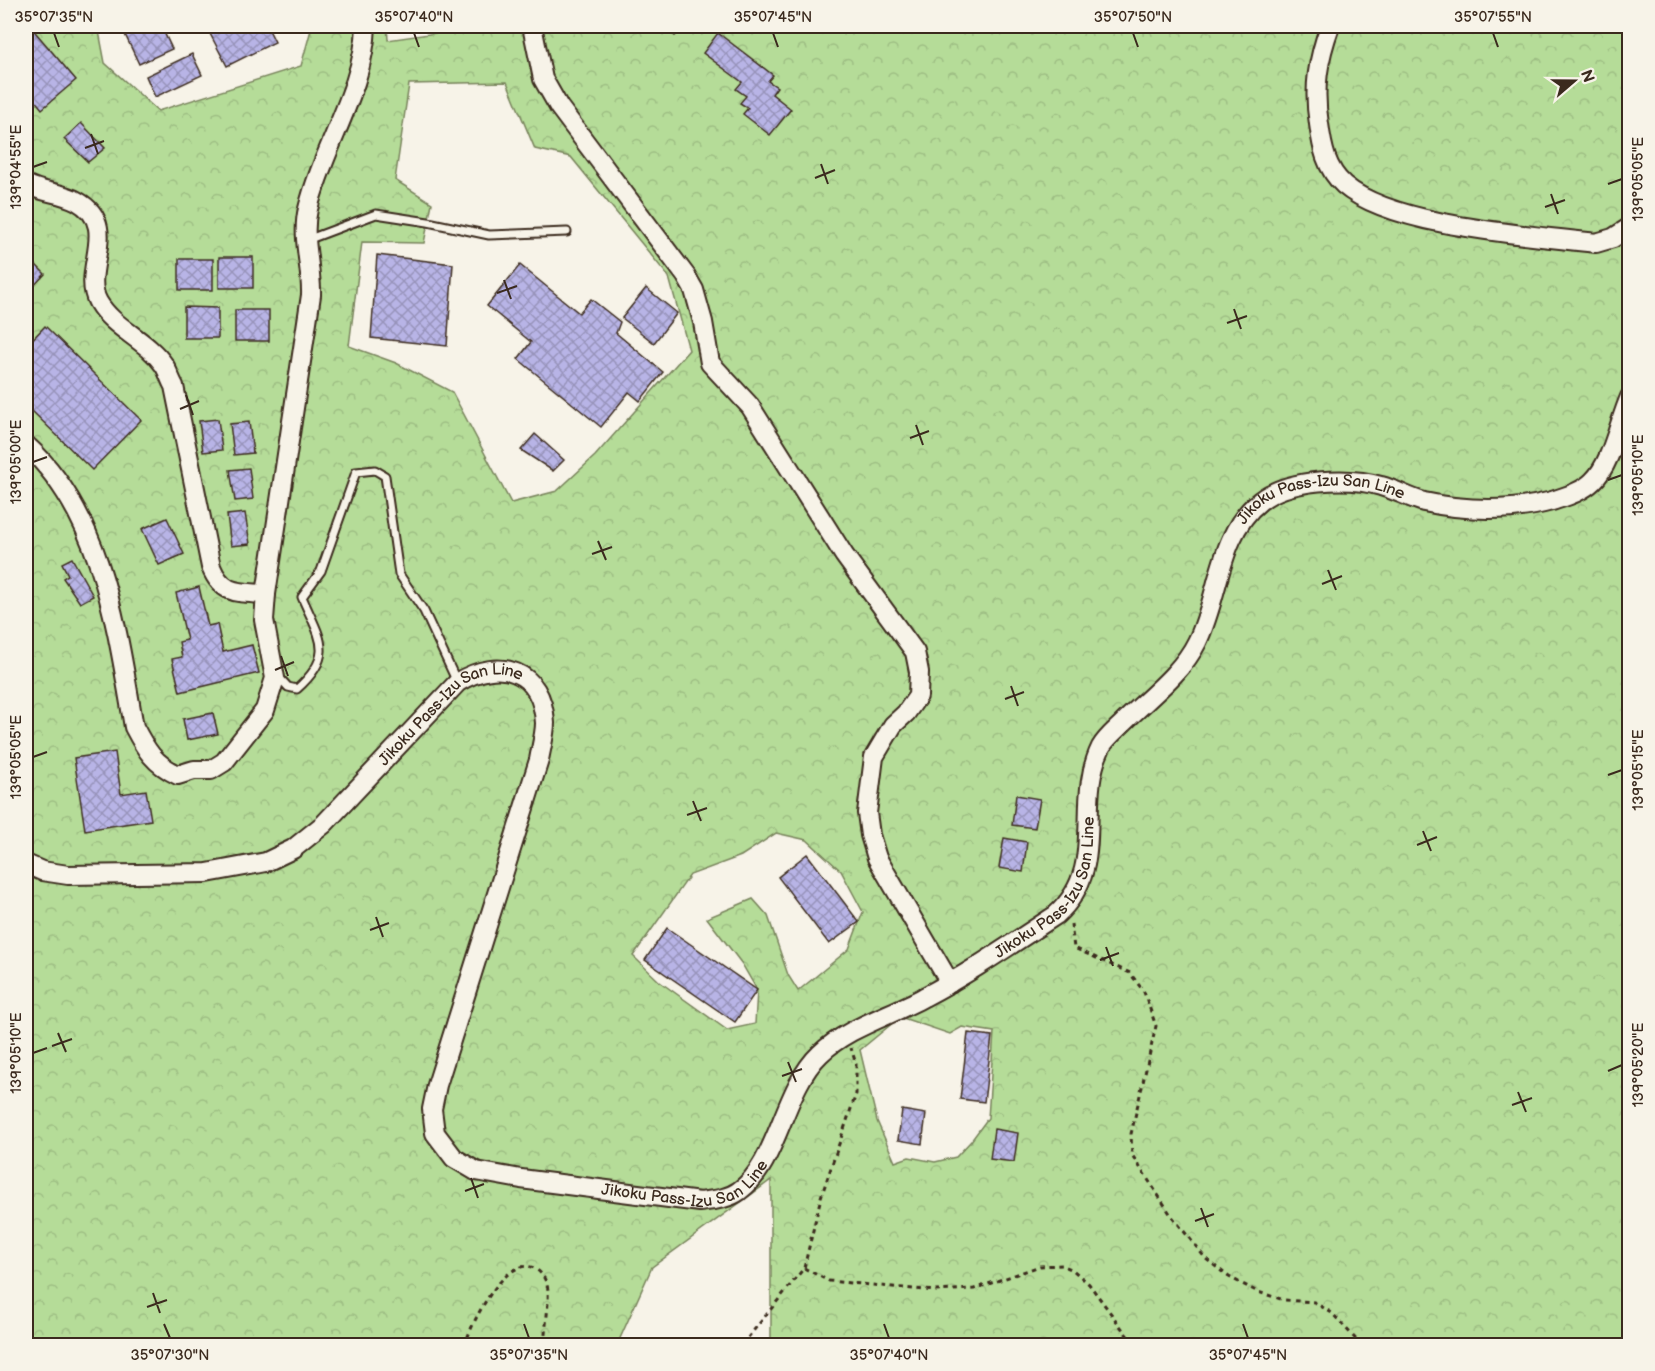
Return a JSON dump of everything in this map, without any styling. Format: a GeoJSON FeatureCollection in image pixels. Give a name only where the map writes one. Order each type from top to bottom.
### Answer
{"type":"FeatureCollection","features":[{"type":"Feature","properties":{"kind":"main road"},"geometry":{"type":"LineString","coordinates":[[26,445],[46,463],[85,532],[110,598],[134,727],[161,767],[178,775],[194,770],[211,770],[224,762],[265,710],[274,673],[264,620],[312,295],[307,210],[359,69],[366,26]]}},
{"type":"Feature","properties":{"kind":"main road"},"geometry":{"type":"LineString","coordinates":[[532,26],[543,79],[559,107],[694,290],[710,363],[750,405],[844,555],[915,652],[919,672],[918,696],[906,713],[893,725],[874,757],[867,813],[870,835],[877,858],[950,983]]}},
{"type":"Feature","properties":{"kind":"main road"},"geometry":{"type":"LineString","coordinates":[[1330,26],[1318,58],[1315,96],[1326,161],[1344,184],[1372,204],[1391,211],[1480,228],[1596,243],[1613,238],[1629,227]]}},
{"type":"Feature","properties":{"kind":"main road"},"geometry":{"type":"LineString","coordinates":[[26,184],[40,192],[77,201],[88,209],[96,221],[100,236],[93,283],[97,300],[104,311],[163,364],[174,386],[211,567],[217,581],[229,591],[267,594]]}},
{"type":"Feature","properties":{"kind":"main road","name":"Jikoku Pass-Izu San Line"},"geometry":{"type":"LineString","coordinates":[[26,864],[42,871],[68,875],[207,873],[266,862],[293,849],[324,824],[458,682],[472,674],[493,668],[511,669],[533,687],[542,705],[545,724],[538,760],[432,1110],[435,1133],[454,1158],[476,1170],[521,1179],[700,1203],[724,1198],[740,1191],[759,1168],[798,1083],[819,1054],[848,1034],[950,983],[1068,905],[1085,870],[1089,804],[1095,765],[1102,744],[1188,658],[1198,640],[1233,535],[1244,516],[1262,499],[1287,488],[1336,480],[1379,485],[1422,501],[1463,508],[1539,504],[1570,495],[1594,481],[1607,461],[1629,397]]}},
{"type":"Feature","properties":{"kind":"lane"},"geometry":{"type":"LineString","coordinates":[[307,240],[376,214],[489,235],[567,232]]}},
{"type":"Feature","properties":{"kind":"lane"},"geometry":{"type":"LineString","coordinates":[[274,673],[288,687],[297,689],[314,674],[323,656],[319,636],[302,597],[321,571],[356,472],[375,470],[385,476],[399,574],[424,611],[458,682]]}},
{"type":"Feature","properties":{"kind":"path"},"geometry":{"type":"LineString","coordinates":[[1068,905],[1074,948],[1130,973],[1144,992],[1156,1026],[1131,1134],[1132,1155],[1146,1178],[1206,1259],[1229,1277],[1258,1292],[1284,1300],[1314,1302],[1332,1313],[1362,1346]]}},
{"type":"Feature","properties":{"kind":"path"},"geometry":{"type":"LineString","coordinates":[[746,1346],[746,1340],[804,1268],[821,1197],[855,1094],[856,1065],[848,1034]]}},
{"type":"Feature","properties":{"kind":"path"},"geometry":{"type":"LineString","coordinates":[[804,1268],[829,1281],[935,1291],[974,1289],[1040,1266],[1062,1265],[1073,1270],[1089,1284],[1135,1346]]}},
{"type":"Feature","properties":{"kind":"path"},"geometry":{"type":"LineString","coordinates":[[465,1346],[471,1325],[499,1282],[521,1267],[533,1267],[542,1274],[548,1289],[544,1346]]}},
{"type":"Feature","properties":{"kind":"green space"},"geometry":{"type":"Polygon","coordinates":[[[26,26],[98,26],[105,63],[158,111],[301,66],[312,26],[387,26],[388,40],[484,26],[1629,26],[1629,1345],[771,1345],[771,1180],[652,1267],[617,1345],[26,1345],[26,26]],[[507,82],[409,84],[395,180],[432,203],[424,243],[362,242],[349,346],[396,363],[452,392],[511,503],[557,491],[595,456],[689,350],[669,277],[571,157],[535,149],[507,82]],[[776,833],[741,856],[690,875],[633,956],[660,982],[727,1030],[755,1024],[757,990],[742,964],[707,918],[753,899],[768,916],[788,975],[798,991],[849,949],[863,912],[841,871],[807,840],[776,833]],[[900,1017],[860,1050],[877,1121],[895,1162],[909,1157],[935,1162],[956,1157],[988,1118],[994,1032],[962,1027],[950,1034],[900,1017]]]}},
{"type":"Feature","properties":{"kind":"building"},"geometry":{"type":"Polygon","coordinates":[[[26,26],[30,26],[76,80],[42,109],[26,89],[26,26]]]}},
{"type":"Feature","properties":{"kind":"building"},"geometry":{"type":"Polygon","coordinates":[[[121,26],[161,26],[172,49],[139,64],[121,26]]]}},
{"type":"Feature","properties":{"kind":"building"},"geometry":{"type":"Polygon","coordinates":[[[206,26],[267,26],[275,42],[227,66],[206,26]]]}},
{"type":"Feature","properties":{"kind":"building"},"geometry":{"type":"Polygon","coordinates":[[[662,26],[685,26],[675,36],[662,26]]]}},
{"type":"Feature","properties":{"kind":"building"},"geometry":{"type":"Polygon","coordinates":[[[718,33],[773,75],[768,81],[777,87],[772,94],[791,109],[770,135],[743,114],[748,108],[740,103],[746,96],[736,89],[742,82],[703,53],[718,33]]]}},
{"type":"Feature","properties":{"kind":"building"},"geometry":{"type":"Polygon","coordinates":[[[192,54],[202,75],[155,97],[146,76],[192,54]]]}},
{"type":"Feature","properties":{"kind":"building"},"geometry":{"type":"Polygon","coordinates":[[[81,123],[105,148],[88,162],[64,139],[81,123]]]}},
{"type":"Feature","properties":{"kind":"building"},"geometry":{"type":"Polygon","coordinates":[[[26,255],[45,274],[26,294],[26,255]]]}},
{"type":"Feature","properties":{"kind":"building"},"geometry":{"type":"Polygon","coordinates":[[[377,255],[453,264],[447,346],[371,338],[377,255]]]}},
{"type":"Feature","properties":{"kind":"building"},"geometry":{"type":"Polygon","coordinates":[[[219,257],[253,257],[253,288],[219,288],[219,257]]]}},
{"type":"Feature","properties":{"kind":"building"},"geometry":{"type":"Polygon","coordinates":[[[179,259],[213,259],[213,290],[179,290],[179,259]]]}},
{"type":"Feature","properties":{"kind":"building"},"geometry":{"type":"Polygon","coordinates":[[[520,265],[579,313],[591,299],[620,322],[616,333],[663,372],[640,401],[629,392],[601,427],[518,359],[531,342],[487,306],[520,265]]]}},
{"type":"Feature","properties":{"kind":"building"},"geometry":{"type":"Polygon","coordinates":[[[646,288],[677,313],[654,343],[622,318],[646,288]]]}},
{"type":"Feature","properties":{"kind":"building"},"geometry":{"type":"Polygon","coordinates":[[[184,307],[218,308],[218,338],[184,338],[184,307]]]}},
{"type":"Feature","properties":{"kind":"building"},"geometry":{"type":"Polygon","coordinates":[[[235,310],[269,310],[269,341],[235,341],[235,310]]]}},
{"type":"Feature","properties":{"kind":"building"},"geometry":{"type":"Polygon","coordinates":[[[45,326],[141,420],[92,470],[26,405],[26,346],[45,326]]]}},
{"type":"Feature","properties":{"kind":"building"},"geometry":{"type":"Polygon","coordinates":[[[218,419],[222,450],[203,452],[199,421],[218,419]]]}},
{"type":"Feature","properties":{"kind":"building"},"geometry":{"type":"Polygon","coordinates":[[[249,422],[253,453],[234,455],[230,424],[249,422]]]}},
{"type":"Feature","properties":{"kind":"building"},"geometry":{"type":"Polygon","coordinates":[[[535,434],[564,460],[553,471],[521,450],[535,434]]]}},
{"type":"Feature","properties":{"kind":"building"},"geometry":{"type":"Polygon","coordinates":[[[249,468],[253,499],[235,501],[230,470],[249,468]]]}},
{"type":"Feature","properties":{"kind":"building"},"geometry":{"type":"Polygon","coordinates":[[[245,513],[250,544],[231,546],[227,515],[245,513]]]}},
{"type":"Feature","properties":{"kind":"building"},"geometry":{"type":"Polygon","coordinates":[[[167,518],[184,554],[159,565],[142,529],[167,518]]]}},
{"type":"Feature","properties":{"kind":"building"},"geometry":{"type":"Polygon","coordinates":[[[72,558],[93,596],[80,603],[63,578],[68,575],[62,563],[72,558]]]}},
{"type":"Feature","properties":{"kind":"building"},"geometry":{"type":"Polygon","coordinates":[[[199,587],[208,626],[217,624],[223,652],[252,645],[259,673],[180,692],[172,659],[182,657],[179,642],[187,640],[176,593],[199,587]]]}},
{"type":"Feature","properties":{"kind":"building"},"geometry":{"type":"Polygon","coordinates":[[[213,713],[218,734],[187,740],[183,719],[213,713]]]}},
{"type":"Feature","properties":{"kind":"building"},"geometry":{"type":"Polygon","coordinates":[[[115,752],[121,794],[146,790],[151,820],[85,830],[74,758],[115,752]]]}},
{"type":"Feature","properties":{"kind":"building"},"geometry":{"type":"Polygon","coordinates":[[[1016,795],[1040,799],[1035,828],[1012,825],[1016,795]]]}},
{"type":"Feature","properties":{"kind":"building"},"geometry":{"type":"Polygon","coordinates":[[[1004,838],[1027,842],[1023,872],[999,868],[1004,838]]]}},
{"type":"Feature","properties":{"kind":"building"},"geometry":{"type":"Polygon","coordinates":[[[807,854],[859,922],[829,944],[778,877],[807,854]]]}},
{"type":"Feature","properties":{"kind":"building"},"geometry":{"type":"Polygon","coordinates":[[[667,928],[757,990],[735,1022],[645,960],[667,928]]]}},
{"type":"Feature","properties":{"kind":"building"},"geometry":{"type":"Polygon","coordinates":[[[968,1033],[992,1036],[984,1102],[960,1099],[968,1033]]]}},
{"type":"Feature","properties":{"kind":"building"},"geometry":{"type":"Polygon","coordinates":[[[902,1110],[926,1114],[922,1144],[898,1140],[902,1110]]]}},
{"type":"Feature","properties":{"kind":"building"},"geometry":{"type":"Polygon","coordinates":[[[994,1129],[1018,1133],[1014,1162],[990,1159],[994,1129]]]}}]}
